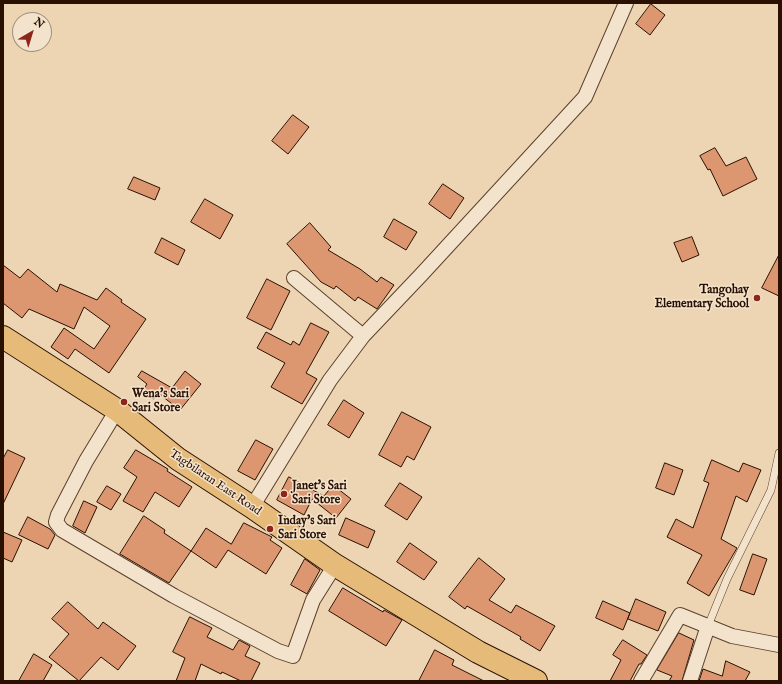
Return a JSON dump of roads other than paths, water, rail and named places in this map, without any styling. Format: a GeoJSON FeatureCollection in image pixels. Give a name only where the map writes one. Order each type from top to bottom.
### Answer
{"type":"FeatureCollection","features":[{"type":"Feature","properties":{"kind":"main road","name":"Tagbilaran East Road"},"geometry":{"type":"LineString","coordinates":[[3,337],[117,410],[178,459],[335,565],[478,652],[536,681]]}},
{"type":"Feature","properties":{"kind":"street"},"geometry":{"type":"LineString","coordinates":[[252,508],[330,380],[363,336],[421,276],[585,96],[626,3]]}},
{"type":"Feature","properties":{"kind":"street"},"geometry":{"type":"LineString","coordinates":[[294,278],[363,336]]}},
{"type":"Feature","properties":{"kind":"street"},"geometry":{"type":"LineString","coordinates":[[117,410],[86,461],[58,515],[56,522],[62,530],[174,596],[278,651],[293,656],[313,600],[335,565]]}},
{"type":"Feature","properties":{"kind":"street"},"geometry":{"type":"LineString","coordinates":[[641,681],[680,615],[732,636],[779,645]]}},
{"type":"Feature","properties":{"kind":"street"},"geometry":{"type":"LineString","coordinates":[[690,681],[708,626]]}},
{"type":"Feature","properties":{"kind":"lane"},"geometry":{"type":"LineString","coordinates":[[708,626],[727,579],[770,490],[779,453]]}},
{"type":"Feature","properties":{"kind":"place","name":"Tangohay Elementary School"},"geometry":{"type":"Point","coordinates":[757,298]}},
{"type":"Feature","properties":{"kind":"place","name":"Wena's Sari Sari Store"},"geometry":{"type":"Point","coordinates":[124,402]}},
{"type":"Feature","properties":{"kind":"place","name":"Janet's Sari Sari Store"},"geometry":{"type":"Point","coordinates":[284,494]}},
{"type":"Feature","properties":{"kind":"place","name":"Inday's Sari Sari Store"},"geometry":{"type":"Point","coordinates":[270,529]}}]}
